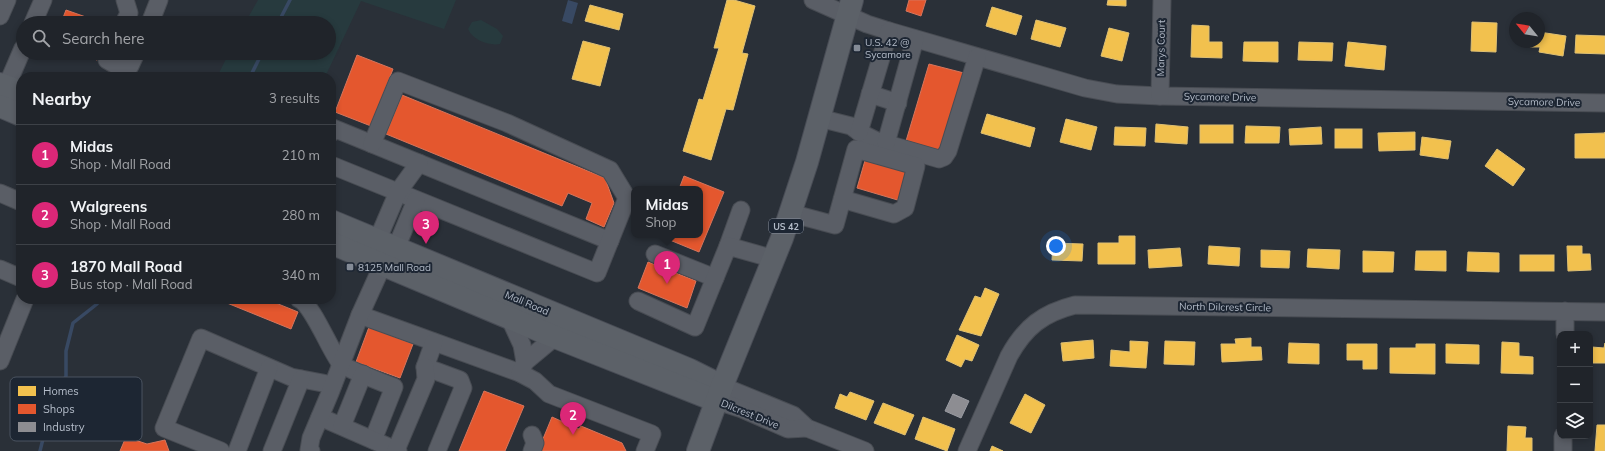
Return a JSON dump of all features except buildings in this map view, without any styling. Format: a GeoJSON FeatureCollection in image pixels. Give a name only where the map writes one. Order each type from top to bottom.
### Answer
{"type":"FeatureCollection","features":[{"type":"Feature","properties":{"kind":"main road","name":"US 42"},"geometry":{"type":"LineString","coordinates":[[698,451],[774,259],[790,213],[820,118],[850,7]]}},
{"type":"Feature","properties":{"kind":"main road"},"geometry":{"type":"LineString","coordinates":[[6,94],[16,108]]}},
{"type":"Feature","properties":{"kind":"main road","name":"Mall Road"},"geometry":{"type":"LineString","coordinates":[[336,224],[509,317],[555,336],[720,393]]}},
{"type":"Feature","properties":{"kind":"main road","name":"Mall Road"},"geometry":{"type":"LineString","coordinates":[[336,244],[385,251],[690,370],[720,393]]}},
{"type":"Feature","properties":{"kind":"street"},"geometry":{"type":"LineString","coordinates":[[0,16],[7,0]]}},
{"type":"Feature","properties":{"kind":"street"},"geometry":{"type":"LineString","coordinates":[[36,16],[43,0]]}},
{"type":"Feature","properties":{"kind":"street"},"geometry":{"type":"LineString","coordinates":[[119,16],[124,0]]}},
{"type":"Feature","properties":{"kind":"street"},"geometry":{"type":"LineString","coordinates":[[124,0],[129,13],[128,16]]}},
{"type":"Feature","properties":{"kind":"street"},"geometry":{"type":"LineString","coordinates":[[145,16],[151,0]]}},
{"type":"Feature","properties":{"kind":"street"},"geometry":{"type":"LineString","coordinates":[[153,16],[159,0]]}},
{"type":"Feature","properties":{"kind":"street","name":"Sycamore Drive"},"geometry":{"type":"LineString","coordinates":[[813,0],[828,8],[850,7],[867,24],[889,31],[1085,88],[1117,94],[1160,96],[1605,103]]}},
{"type":"Feature","properties":{"kind":"street","name":"Marys Court"},"geometry":{"type":"LineString","coordinates":[[1160,96],[1162,0]]}},
{"type":"Feature","properties":{"kind":"street"},"geometry":{"type":"LineString","coordinates":[[858,132],[889,31]]}},
{"type":"Feature","properties":{"kind":"street"},"geometry":{"type":"LineString","coordinates":[[886,144],[915,39]]}},
{"type":"Feature","properties":{"kind":"street"},"geometry":{"type":"LineString","coordinates":[[820,118],[851,126],[858,132],[877,141],[939,159],[944,157],[948,151],[977,57]]}},
{"type":"Feature","properties":{"kind":"street"},"geometry":{"type":"LineString","coordinates":[[6,94],[19,60]]}},
{"type":"Feature","properties":{"kind":"street"},"geometry":{"type":"LineString","coordinates":[[116,60],[130,66],[133,60]]}},
{"type":"Feature","properties":{"kind":"street"},"geometry":{"type":"LineString","coordinates":[[336,167],[597,273],[627,198],[610,170],[507,123],[398,81],[372,144]]}},
{"type":"Feature","properties":{"kind":"street"},"geometry":{"type":"LineString","coordinates":[[868,100],[896,108]]}},
{"type":"Feature","properties":{"kind":"street"},"geometry":{"type":"LineString","coordinates":[[336,129],[610,241]]}},
{"type":"Feature","properties":{"kind":"street"},"geometry":{"type":"LineString","coordinates":[[790,213],[834,225],[856,149],[916,166],[905,208],[894,214],[842,199]]}},
{"type":"Feature","properties":{"kind":"street"},"geometry":{"type":"LineString","coordinates":[[311,451],[309,450],[311,438],[385,251],[398,192],[419,163]]}},
{"type":"Feature","properties":{"kind":"street"},"geometry":{"type":"LineString","coordinates":[[0,192],[16,200]]}},
{"type":"Feature","properties":{"kind":"street"},"geometry":{"type":"LineString","coordinates":[[385,251],[416,200]]}},
{"type":"Feature","properties":{"kind":"street"},"geometry":{"type":"LineString","coordinates":[[638,301],[695,327],[741,210]]}},
{"type":"Feature","properties":{"kind":"street"},"geometry":{"type":"LineString","coordinates":[[728,246],[774,259]]}},
{"type":"Feature","properties":{"kind":"street"},"geometry":{"type":"LineString","coordinates":[[655,254],[715,278]]}},
{"type":"Feature","properties":{"kind":"street"},"geometry":{"type":"LineString","coordinates":[[0,269],[16,276]]}},
{"type":"Feature","properties":{"kind":"street"},"geometry":{"type":"LineString","coordinates":[[0,361],[23,304]]}},
{"type":"Feature","properties":{"kind":"street"},"geometry":{"type":"LineString","coordinates":[[306,304],[341,365],[394,387],[373,440]]}},
{"type":"Feature","properties":{"kind":"street","name":"North Dilcrest Circle"},"geometry":{"type":"LineString","coordinates":[[966,451],[1017,341],[1038,320],[1062,309],[1086,305],[1605,312]]}},
{"type":"Feature","properties":{"kind":"street"},"geometry":{"type":"LineString","coordinates":[[1565,311],[1565,331]]}},
{"type":"Feature","properties":{"kind":"street"},"geometry":{"type":"LineString","coordinates":[[360,315],[434,342],[522,368],[549,394],[652,434],[645,451]]}},
{"type":"Feature","properties":{"kind":"street"},"geometry":{"type":"LineString","coordinates":[[509,317],[522,345],[522,368]]}},
{"type":"Feature","properties":{"kind":"street"},"geometry":{"type":"LineString","coordinates":[[522,368],[555,336]]}},
{"type":"Feature","properties":{"kind":"street"},"geometry":{"type":"LineString","coordinates":[[221,451],[164,428],[201,338],[291,377],[333,385]]}},
{"type":"Feature","properties":{"kind":"street"},"geometry":{"type":"LineString","coordinates":[[320,417],[397,451],[426,379],[425,367],[434,342]]}},
{"type":"Feature","properties":{"kind":"street"},"geometry":{"type":"LineString","coordinates":[[425,367],[460,380],[463,388],[438,451]]}},
{"type":"Feature","properties":{"kind":"street"},"geometry":{"type":"LineString","coordinates":[[237,451],[269,368]]}},
{"type":"Feature","properties":{"kind":"street"},"geometry":{"type":"LineString","coordinates":[[342,426],[363,374]]}},
{"type":"Feature","properties":{"kind":"street"},"geometry":{"type":"LineString","coordinates":[[272,451],[301,379]]}},
{"type":"Feature","properties":{"kind":"street","name":"Dilcrest Drive"},"geometry":{"type":"LineString","coordinates":[[720,393],[793,415],[807,428],[865,451]]}},
{"type":"Feature","properties":{"kind":"street"},"geometry":{"type":"LineString","coordinates":[[1563,439],[1563,451]]}},
{"type":"Feature","properties":{"kind":"green space"},"geometry":{"type":"Polygon","coordinates":[[[258,0],[456,0],[444,29],[361,1],[336,54],[336,16],[249,16],[258,0]]]}},
{"type":"Feature","properties":{"kind":"green space"},"geometry":{"type":"Polygon","coordinates":[[[481,20],[497,29],[503,36],[500,44],[486,43],[477,39],[470,33],[468,29],[472,22],[481,20]]]}},
{"type":"Feature","properties":{"kind":"green space"},"geometry":{"type":"Polygon","coordinates":[[[226,60],[333,60],[327,72],[220,72],[226,60]]]}},
{"type":"Feature","properties":{"kind":"water"},"geometry":{"type":"Polygon","coordinates":[[[568,0],[578,3],[572,24],[562,21],[568,0]]]}},
{"type":"Feature","properties":{"kind":"waterway"},"geometry":{"type":"LineString","coordinates":[[282,16],[290,0]]}},
{"type":"Feature","properties":{"kind":"waterway"},"geometry":{"type":"LineString","coordinates":[[252,72],[258,60]]}},
{"type":"Feature","properties":{"kind":"waterway"},"geometry":{"type":"LineString","coordinates":[[65,377],[66,351],[73,323],[97,304]]}},
{"type":"Feature","properties":{"kind":"waterway"},"geometry":{"type":"LineString","coordinates":[[40,451],[42,441]]}},
{"type":"Feature","properties":{"kind":"place","name":"U.S. 42 @ Sycamore"},"geometry":{"type":"Point","coordinates":[857,48]}},
{"type":"Feature","properties":{"kind":"place","name":"1870 Mall Road"},"geometry":{"type":"Point","coordinates":[426,244]}},
{"type":"Feature","properties":{"kind":"place","name":"8125 Mall Road"},"geometry":{"type":"Point","coordinates":[350,267]}},
{"type":"Feature","properties":{"kind":"place","name":"Midas"},"geometry":{"type":"Point","coordinates":[667,284]}},
{"type":"Feature","properties":{"kind":"place","name":"Walgreens"},"geometry":{"type":"Point","coordinates":[573,435]}}]}
